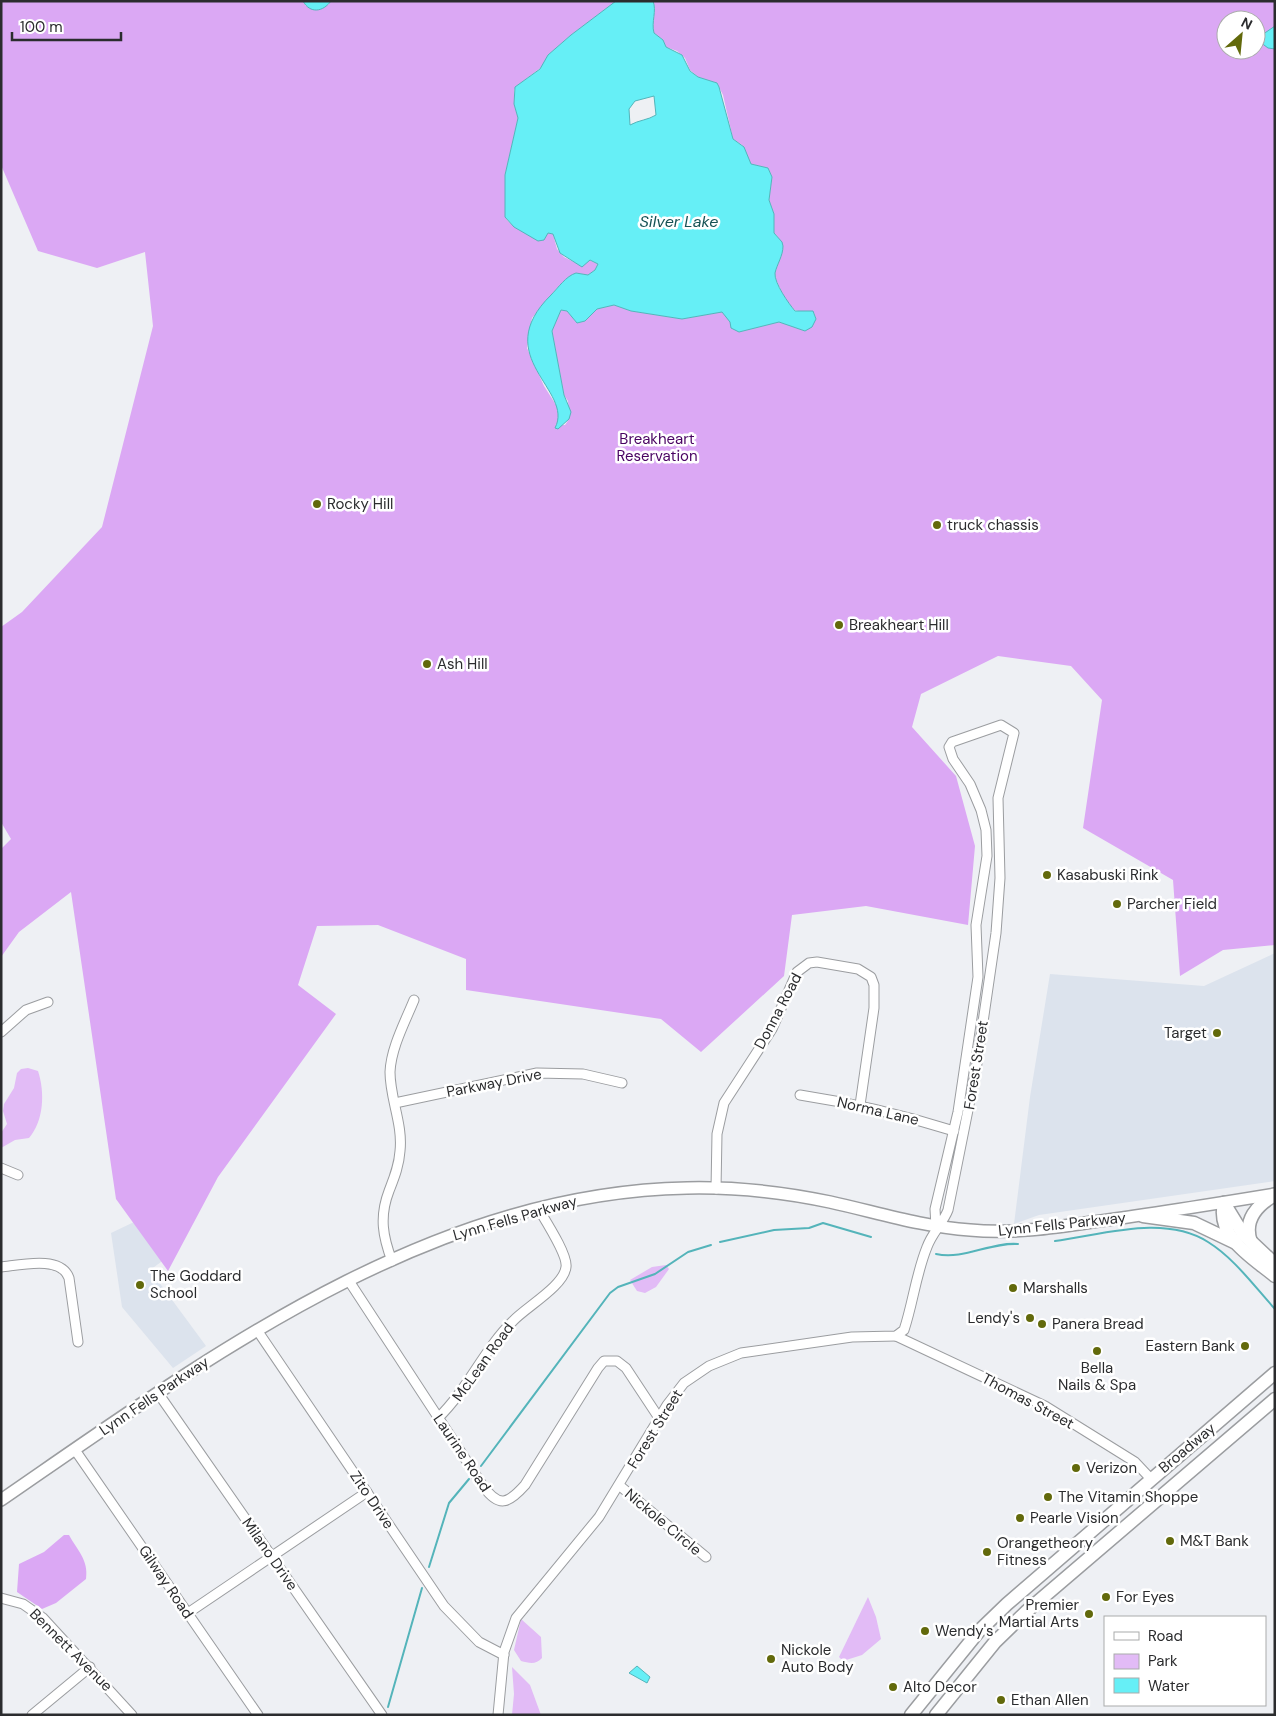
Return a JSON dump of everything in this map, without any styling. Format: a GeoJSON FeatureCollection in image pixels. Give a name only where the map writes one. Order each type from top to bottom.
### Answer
{"type":"FeatureCollection","features":[{"type":"Feature","properties":{"kind":"highway"},"geometry":{"type":"LineString","coordinates":[[1254,1246],[1249,1233],[1252,1216],[1262,1203],[1275,1195]]}},
{"type":"Feature","properties":{"kind":"highway"},"geometry":{"type":"LineString","coordinates":[[1224,1203],[1223,1222],[1228,1234],[1275,1276]]}},
{"type":"Feature","properties":{"kind":"highway"},"geometry":{"type":"LineString","coordinates":[[1224,1203],[1243,1234],[1275,1264]]}},
{"type":"Feature","properties":{"kind":"highway"},"geometry":{"type":"LineString","coordinates":[[1143,1216],[1194,1222],[1236,1243]]}},
{"type":"Feature","properties":{"kind":"highway","name":"Broadway"},"geometry":{"type":"LineString","coordinates":[[910,1715],[996,1614],[1151,1478],[1275,1373]]}},
{"type":"Feature","properties":{"kind":"highway","name":"Broadway"},"geometry":{"type":"LineString","coordinates":[[936,1715],[986,1653],[1015,1622],[1275,1399]]}},
{"type":"Feature","properties":{"kind":"main road","name":"Lynn Fells Parkway"},"geometry":{"type":"LineString","coordinates":[[1,1500],[158,1393],[257,1330],[349,1281],[392,1261],[469,1230],[538,1208],[622,1192],[716,1189],[771,1192],[809,1198],[936,1226],[981,1231],[1014,1231],[1143,1216],[1275,1195]]}},
{"type":"Feature","properties":{"kind":"street","name":"Forest Street"},"geometry":{"type":"LineString","coordinates":[[498,1715],[504,1655],[509,1635],[518,1615],[580,1542],[620,1486],[676,1391],[689,1378],[732,1355],[852,1337],[896,1336],[904,1330],[926,1250],[936,1226],[945,1218],[948,1210],[964,1134],[994,943],[1000,878],[998,798],[1014,733],[1000,725],[952,742],[949,748],[953,759],[970,784],[984,820],[987,856],[976,924],[978,977],[954,1131],[935,1209],[936,1226]]}},
{"type":"Feature","properties":{"kind":"street"},"geometry":{"type":"LineString","coordinates":[[984,820],[998,819]]}},
{"type":"Feature","properties":{"kind":"street"},"geometry":{"type":"LineString","coordinates":[[981,896],[998,898]]}},
{"type":"Feature","properties":{"kind":"street","name":"Donna Road"},"geometry":{"type":"LineString","coordinates":[[716,1189],[717,1134],[724,1103],[772,1029],[797,972],[809,963],[817,962],[858,969],[871,978],[874,985],[874,1008],[860,1105]]}},
{"type":"Feature","properties":{"kind":"street"},"geometry":{"type":"LineString","coordinates":[[392,1261],[382,1226],[384,1208],[398,1168],[400,1151],[391,1066],[414,1000]]}},
{"type":"Feature","properties":{"kind":"street"},"geometry":{"type":"LineString","coordinates":[[1,1032],[26,1010],[48,1002]]}},
{"type":"Feature","properties":{"kind":"street","name":"Parkway Drive"},"geometry":{"type":"LineString","coordinates":[[395,1103],[548,1072],[584,1074],[622,1083]]}},
{"type":"Feature","properties":{"kind":"street","name":"Norma Lane"},"geometry":{"type":"LineString","coordinates":[[800,1095],[860,1105],[954,1131]]}},
{"type":"Feature","properties":{"kind":"street"},"geometry":{"type":"LineString","coordinates":[[1,1168],[18,1175]]}},
{"type":"Feature","properties":{"kind":"street","name":"McLean Road"},"geometry":{"type":"LineString","coordinates":[[438,1418],[461,1393],[509,1325],[555,1284],[564,1273],[565,1259],[538,1208]]}},
{"type":"Feature","properties":{"kind":"street"},"geometry":{"type":"LineString","coordinates":[[1,1267],[53,1264],[64,1270],[69,1278],[78,1342]]}},
{"type":"Feature","properties":{"kind":"street","name":"Laurine Road"},"geometry":{"type":"LineString","coordinates":[[349,1281],[486,1491],[502,1502],[513,1498],[525,1485],[604,1361],[617,1361],[626,1368],[659,1418]]}},
{"type":"Feature","properties":{"kind":"street","name":"Zito Drive"},"geometry":{"type":"LineString","coordinates":[[257,1330],[444,1606],[479,1642],[504,1655]]}},
{"type":"Feature","properties":{"kind":"street","name":"Thomas Street"},"geometry":{"type":"LineString","coordinates":[[896,1336],[1013,1389],[1044,1406],[1135,1462],[1151,1478]]}},
{"type":"Feature","properties":{"kind":"street","name":"Milano Drive"},"geometry":{"type":"LineString","coordinates":[[158,1393],[382,1715]]}},
{"type":"Feature","properties":{"kind":"street","name":"Gilway Road"},"geometry":{"type":"LineString","coordinates":[[75,1450],[258,1715]]}},
{"type":"Feature","properties":{"kind":"street","name":"Nickole Circle"},"geometry":{"type":"LineString","coordinates":[[620,1486],[706,1557]]}},
{"type":"Feature","properties":{"kind":"street"},"geometry":{"type":"LineString","coordinates":[[188,1613],[367,1492]]}},
{"type":"Feature","properties":{"kind":"street","name":"Bennett Avenue"},"geometry":{"type":"LineString","coordinates":[[1,1598],[16,1601],[34,1610],[90,1667],[132,1715]]}},
{"type":"Feature","properties":{"kind":"street"},"geometry":{"type":"LineString","coordinates":[[32,1715],[90,1667]]}},
{"type":"Feature","properties":{"kind":"shaded area"},"geometry":{"type":"Polygon","coordinates":[[[1275,953],[1275,1181],[1039,1215],[1014,1224],[1030,1097],[1050,974],[1204,986],[1275,953]]]}},
{"type":"Feature","properties":{"kind":"shaded area","name":"The Goddard School"},"geometry":{"type":"Polygon","coordinates":[[[155,1212],[176,1251],[150,1270],[206,1346],[173,1368],[122,1307],[111,1233],[155,1212]]]}},
{"type":"Feature","properties":{"kind":"green space","name":"Breakheart Reservation"},"geometry":{"type":"Polygon","coordinates":[[[1,1],[303,1],[306,6],[328,5],[331,1],[616,1],[548,55],[543,66],[514,90],[514,104],[518,118],[505,175],[505,217],[513,226],[523,231],[545,236],[548,233],[553,234],[557,249],[564,257],[582,266],[589,260],[598,264],[595,270],[588,275],[576,273],[557,288],[532,318],[527,348],[544,386],[558,408],[557,425],[565,425],[569,419],[568,401],[564,395],[552,331],[561,310],[567,311],[577,323],[585,321],[597,309],[614,305],[631,311],[682,319],[722,312],[739,332],[779,322],[805,331],[816,319],[814,313],[797,311],[792,308],[779,287],[775,276],[781,253],[781,243],[774,233],[774,214],[769,200],[772,177],[768,168],[751,164],[742,145],[733,139],[723,95],[717,83],[698,77],[690,70],[685,58],[677,51],[666,47],[663,40],[654,33],[653,1],[1275,1],[1275,945],[1223,950],[1180,976],[1173,880],[1083,828],[1102,700],[1071,666],[998,656],[921,694],[912,727],[956,776],[975,846],[968,925],[866,906],[792,915],[784,976],[701,1052],[661,1019],[466,990],[466,959],[378,925],[317,926],[298,985],[336,1014],[218,1177],[168,1271],[116,1199],[71,892],[19,932],[1,957],[1,849],[11,839],[1,822],[1,627],[22,612],[102,527],[153,326],[145,252],[97,268],[38,251],[1,165],[1,1]]]}},
{"type":"Feature","properties":{"kind":"green space"},"geometry":{"type":"Polygon","coordinates":[[[28,1068],[38,1071],[42,1088],[42,1106],[38,1123],[29,1138],[15,1140],[1,1148],[1,1133],[7,1124],[3,1111],[4,1104],[14,1088],[17,1073],[21,1069],[28,1068]]]}},
{"type":"Feature","properties":{"kind":"green space"},"geometry":{"type":"Polygon","coordinates":[[[666,1265],[669,1269],[656,1287],[645,1293],[637,1291],[630,1280],[652,1267],[666,1265]]]}},
{"type":"Feature","properties":{"kind":"green space"},"geometry":{"type":"Polygon","coordinates":[[[64,1535],[69,1535],[82,1556],[86,1566],[86,1579],[56,1603],[42,1609],[17,1592],[19,1564],[44,1552],[64,1535]]]}},
{"type":"Feature","properties":{"kind":"green space"},"geometry":{"type":"Polygon","coordinates":[[[868,1597],[876,1617],[881,1639],[862,1655],[843,1661],[839,1657],[868,1597]]]}},
{"type":"Feature","properties":{"kind":"green space"},"geometry":{"type":"Polygon","coordinates":[[[521,1619],[541,1637],[542,1658],[535,1663],[521,1661],[514,1650],[521,1619]]]}},
{"type":"Feature","properties":{"kind":"green space"},"geometry":{"type":"Polygon","coordinates":[[[512,1667],[530,1685],[541,1715],[512,1715],[514,1694],[512,1667]]]}},
{"type":"Feature","properties":{"kind":"water"},"geometry":{"type":"Polygon","coordinates":[[[303,1],[331,1],[320,9],[313,10],[303,1]]]}},
{"type":"Feature","properties":{"kind":"water","name":"Silver Lake"},"geometry":{"type":"Polygon","coordinates":[[[616,1],[653,1],[654,33],[663,40],[666,47],[682,55],[690,71],[698,77],[717,83],[733,139],[744,147],[751,164],[768,168],[772,177],[769,200],[774,214],[774,233],[783,246],[775,277],[779,288],[795,311],[813,311],[816,319],[812,327],[805,331],[779,322],[739,332],[731,328],[730,322],[722,312],[682,319],[631,311],[614,305],[597,309],[585,321],[577,323],[567,311],[561,310],[552,331],[564,395],[571,412],[569,419],[558,429],[555,428],[558,414],[554,400],[537,371],[530,354],[528,337],[534,317],[562,283],[576,273],[588,275],[595,270],[598,264],[590,260],[582,267],[560,253],[553,234],[548,233],[544,240],[538,241],[514,227],[505,217],[505,175],[518,118],[514,104],[515,87],[540,69],[548,55],[616,1]],[[654,96],[635,101],[629,109],[630,125],[650,118],[656,115],[654,96]]]}},
{"type":"Feature","properties":{"kind":"water"},"geometry":{"type":"Polygon","coordinates":[[[1275,26],[1275,49],[1266,46],[1266,32],[1275,26]]]}},
{"type":"Feature","properties":{"kind":"water"},"geometry":{"type":"Polygon","coordinates":[[[637,1666],[650,1677],[647,1683],[629,1673],[637,1666]]]}},
{"type":"Feature","properties":{"kind":"waterway"},"geometry":{"type":"LineString","coordinates":[[720,1242],[774,1230],[809,1228],[823,1223],[871,1237]]}},
{"type":"Feature","properties":{"kind":"waterway"},"geometry":{"type":"LineString","coordinates":[[1055,1241],[1133,1229],[1172,1229],[1191,1234],[1208,1242],[1226,1256],[1275,1309]]}},
{"type":"Feature","properties":{"kind":"waterway"},"geometry":{"type":"LineString","coordinates":[[936,1254],[957,1255],[1008,1244],[1018,1244]]}},
{"type":"Feature","properties":{"kind":"waterway"},"geometry":{"type":"LineString","coordinates":[[481,1466],[610,1293],[618,1287],[655,1274],[688,1252],[711,1245]]}},
{"type":"Feature","properties":{"kind":"waterway"},"geometry":{"type":"LineString","coordinates":[[429,1567],[449,1503],[469,1479]]}},
{"type":"Feature","properties":{"kind":"waterway"},"geometry":{"type":"LineString","coordinates":[[388,1707],[422,1588]]}},
{"type":"Feature","properties":{"kind":"place","name":"Rocky Hill"},"geometry":{"type":"Point","coordinates":[317,504]}},
{"type":"Feature","properties":{"kind":"place","name":"truck chassis"},"geometry":{"type":"Point","coordinates":[937,525]}},
{"type":"Feature","properties":{"kind":"place","name":"Breakheart Hill"},"geometry":{"type":"Point","coordinates":[839,625]}},
{"type":"Feature","properties":{"kind":"place","name":"Ash Hill"},"geometry":{"type":"Point","coordinates":[427,664]}},
{"type":"Feature","properties":{"kind":"place","name":"Kasabuski Rink"},"geometry":{"type":"Point","coordinates":[1047,875]}},
{"type":"Feature","properties":{"kind":"place","name":"Parcher Field"},"geometry":{"type":"Point","coordinates":[1117,904]}},
{"type":"Feature","properties":{"kind":"place","name":"Target"},"geometry":{"type":"Point","coordinates":[1217,1033]}},
{"type":"Feature","properties":{"kind":"place","name":"The Goddard School"},"geometry":{"type":"Point","coordinates":[140,1285]}},
{"type":"Feature","properties":{"kind":"place","name":"Marshalls"},"geometry":{"type":"Point","coordinates":[1013,1288]}},
{"type":"Feature","properties":{"kind":"place","name":"Lendy's"},"geometry":{"type":"Point","coordinates":[1030,1318]}},
{"type":"Feature","properties":{"kind":"place","name":"Panera Bread"},"geometry":{"type":"Point","coordinates":[1042,1324]}},
{"type":"Feature","properties":{"kind":"place","name":"Eastern Bank"},"geometry":{"type":"Point","coordinates":[1245,1346]}},
{"type":"Feature","properties":{"kind":"place","name":"Bella Nails & Spa"},"geometry":{"type":"Point","coordinates":[1097,1351]}},
{"type":"Feature","properties":{"kind":"place","name":"Verizon"},"geometry":{"type":"Point","coordinates":[1076,1468]}},
{"type":"Feature","properties":{"kind":"place","name":"The Vitamin Shoppe"},"geometry":{"type":"Point","coordinates":[1048,1497]}},
{"type":"Feature","properties":{"kind":"place","name":"Pearle Vision"},"geometry":{"type":"Point","coordinates":[1020,1518]}},
{"type":"Feature","properties":{"kind":"place","name":"M&T Bank"},"geometry":{"type":"Point","coordinates":[1170,1541]}},
{"type":"Feature","properties":{"kind":"place","name":"Orangetheory Fitness"},"geometry":{"type":"Point","coordinates":[987,1552]}},
{"type":"Feature","properties":{"kind":"place","name":"For Eyes"},"geometry":{"type":"Point","coordinates":[1106,1597]}},
{"type":"Feature","properties":{"kind":"place","name":"Premier Martial Arts"},"geometry":{"type":"Point","coordinates":[1089,1614]}},
{"type":"Feature","properties":{"kind":"place","name":"Wendy's"},"geometry":{"type":"Point","coordinates":[925,1631]}},
{"type":"Feature","properties":{"kind":"place","name":"Nickole Auto Body"},"geometry":{"type":"Point","coordinates":[771,1659]}},
{"type":"Feature","properties":{"kind":"place","name":"Alto Decor"},"geometry":{"type":"Point","coordinates":[893,1687]}},
{"type":"Feature","properties":{"kind":"place","name":"Ethan Allen"},"geometry":{"type":"Point","coordinates":[1001,1700]}}]}
